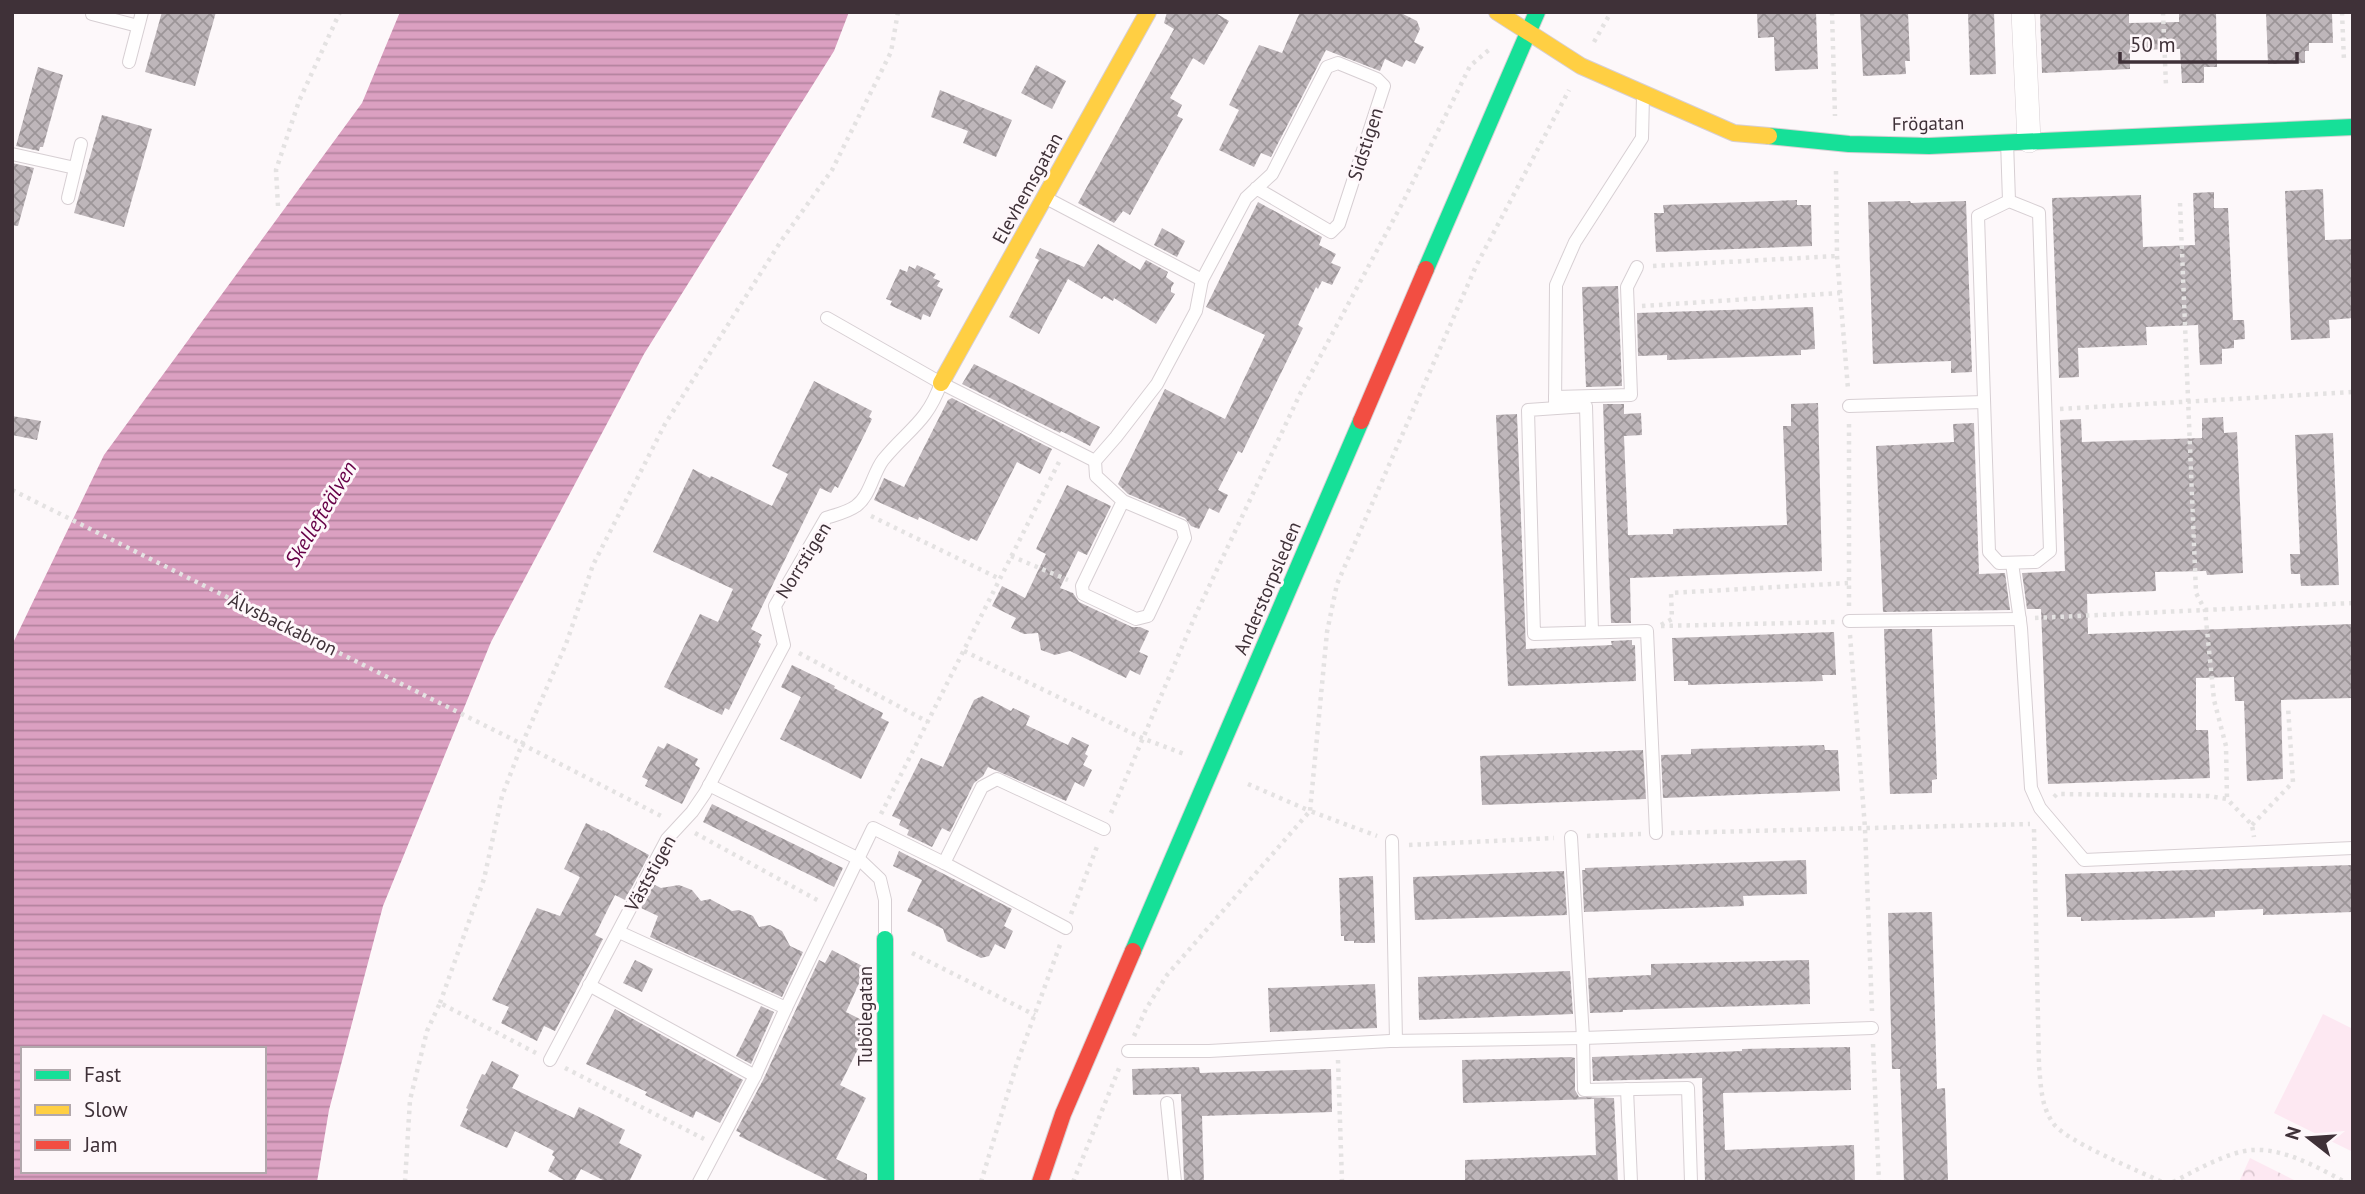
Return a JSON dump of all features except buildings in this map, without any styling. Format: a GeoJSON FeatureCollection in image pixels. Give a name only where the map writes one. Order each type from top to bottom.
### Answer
{"type":"FeatureCollection","features":[{"type":"Feature","properties":{"kind":"street","name":"Elevhemsgatan"},"geometry":{"type":"LineString","coordinates":[[941,383],[1148,12]]}},
{"type":"Feature","properties":{"kind":"street","name":"Anderstorpsleden"},"geometry":{"type":"LineString","coordinates":[[1040,1182],[1069,1102],[1538,12]]}},
{"type":"Feature","properties":{"kind":"street"},"geometry":{"type":"LineString","coordinates":[[2018,141],[2023,12]]}},
{"type":"Feature","properties":{"kind":"street"},"geometry":{"type":"LineString","coordinates":[[1502,15],[1528,33]]}},
{"type":"Feature","properties":{"kind":"street","name":"Frögatan"},"geometry":{"type":"LineString","coordinates":[[1528,33],[1581,66],[1734,133],[1836,142],[1929,146],[2353,127]]}},
{"type":"Feature","properties":{"kind":"street","name":"Tubölegatan"},"geometry":{"type":"LineString","coordinates":[[885,939],[886,1182]]}},
{"type":"Feature","properties":{"kind":"lane"},"geometry":{"type":"LineString","coordinates":[[92,12],[138,26]]}},
{"type":"Feature","properties":{"kind":"lane"},"geometry":{"type":"LineString","coordinates":[[129,62],[142,12]]}},
{"type":"Feature","properties":{"kind":"lane","name":"Sidstigen"},"geometry":{"type":"LineString","coordinates":[[1095,461],[1157,384],[1196,311],[1202,280],[1246,198],[1256,188],[1272,174],[1327,67],[1338,63],[1377,79],[1384,86],[1339,224],[1331,232],[1256,188]]}},
{"type":"Feature","properties":{"kind":"lane"},"geometry":{"type":"LineString","coordinates":[[1555,403],[1556,285],[1575,242],[1642,138],[1643,93]]}},
{"type":"Feature","properties":{"kind":"lane"},"geometry":{"type":"LineString","coordinates":[[2009,201],[2018,141]]}},
{"type":"Feature","properties":{"kind":"lane"},"geometry":{"type":"LineString","coordinates":[[68,198],[81,144]]}},
{"type":"Feature","properties":{"kind":"lane"},"geometry":{"type":"LineString","coordinates":[[12,154],[75,168]]}},
{"type":"Feature","properties":{"kind":"lane"},"geometry":{"type":"LineString","coordinates":[[1046,197],[1202,280]]}},
{"type":"Feature","properties":{"kind":"lane"},"geometry":{"type":"LineString","coordinates":[[2009,201],[2039,213],[2050,551],[2036,562],[1999,563],[1989,552],[1978,216],[2009,201]]}},
{"type":"Feature","properties":{"kind":"lane"},"geometry":{"type":"LineString","coordinates":[[1637,267],[1627,287],[1632,395],[1555,403],[1528,410],[1534,634],[1647,631],[1656,833]]}},
{"type":"Feature","properties":{"kind":"lane"},"geometry":{"type":"LineString","coordinates":[[827,318],[941,383],[1095,461],[1096,476],[1123,501],[1182,526],[1185,538],[1148,616],[1136,619],[1083,594],[1082,586],[1123,501]]}},
{"type":"Feature","properties":{"kind":"lane"},"geometry":{"type":"LineString","coordinates":[[855,508],[883,461],[934,404],[941,383]]}},
{"type":"Feature","properties":{"kind":"lane"},"geometry":{"type":"LineString","coordinates":[[1849,406],[1984,402]]}},
{"type":"Feature","properties":{"kind":"lane"},"geometry":{"type":"LineString","coordinates":[[1555,403],[1586,406],[1592,632]]}},
{"type":"Feature","properties":{"kind":"lane","name":"Norrstigen"},"geometry":{"type":"LineString","coordinates":[[784,645],[775,606],[825,518],[855,508]]}},
{"type":"Feature","properties":{"kind":"lane"},"geometry":{"type":"LineString","coordinates":[[2012,563],[2020,619],[2031,788],[2040,808],[2084,860],[2353,848]]}},
{"type":"Feature","properties":{"kind":"lane"},"geometry":{"type":"LineString","coordinates":[[1849,621],[2020,619]]}},
{"type":"Feature","properties":{"kind":"lane","name":"Väststigen"},"geometry":{"type":"LineString","coordinates":[[550,1060],[667,839],[692,812],[709,785],[784,645]]}},
{"type":"Feature","properties":{"kind":"lane"},"geometry":{"type":"LineString","coordinates":[[944,863],[982,787],[997,779],[1104,829]]}},
{"type":"Feature","properties":{"kind":"lane"},"geometry":{"type":"LineString","coordinates":[[709,785],[859,859]]}},
{"type":"Feature","properties":{"kind":"lane"},"geometry":{"type":"LineString","coordinates":[[699,1182],[755,1076],[873,828],[1066,928]]}},
{"type":"Feature","properties":{"kind":"lane"},"geometry":{"type":"LineString","coordinates":[[1571,837],[1584,1090],[1688,1088],[1691,1182]]}},
{"type":"Feature","properties":{"kind":"lane"},"geometry":{"type":"LineString","coordinates":[[1392,841],[1396,1041]]}},
{"type":"Feature","properties":{"kind":"lane","name":"Tubölegatan"},"geometry":{"type":"LineString","coordinates":[[859,859],[880,879],[885,900],[885,939]]}},
{"type":"Feature","properties":{"kind":"lane"},"geometry":{"type":"LineString","coordinates":[[619,932],[786,1008]]}},
{"type":"Feature","properties":{"kind":"lane"},"geometry":{"type":"LineString","coordinates":[[589,985],[755,1076]]}},
{"type":"Feature","properties":{"kind":"lane"},"geometry":{"type":"LineString","coordinates":[[1128,1051],[1209,1051],[1396,1041],[1583,1038],[1872,1028]]}},
{"type":"Feature","properties":{"kind":"lane"},"geometry":{"type":"LineString","coordinates":[[1627,1089],[1631,1182]]}},
{"type":"Feature","properties":{"kind":"lane"},"geometry":{"type":"LineString","coordinates":[[1167,1103],[1175,1182]]}},
{"type":"Feature","properties":{"kind":"path"},"geometry":{"type":"LineString","coordinates":[[278,206],[276,170],[299,101],[340,12]]}},
{"type":"Feature","properties":{"kind":"path"},"geometry":{"type":"LineString","coordinates":[[405,1182],[410,1100],[427,1031],[440,1003],[484,879],[502,796],[566,643],[593,565],[665,425],[781,242],[832,170],[891,52],[898,12]]}},
{"type":"Feature","properties":{"kind":"path"},"geometry":{"type":"LineString","coordinates":[[1248,784],[1310,811],[1327,632],[1337,584],[1476,266],[1611,12]]}},
{"type":"Feature","properties":{"kind":"path"},"geometry":{"type":"LineString","coordinates":[[1832,12],[1837,256],[1849,406],[1849,621],[1865,828],[1879,1182]]}},
{"type":"Feature","properties":{"kind":"path"},"geometry":{"type":"LineString","coordinates":[[2164,12],[2166,86]]}},
{"type":"Feature","properties":{"kind":"path"},"geometry":{"type":"LineString","coordinates":[[2342,12],[2344,61]]}},
{"type":"Feature","properties":{"kind":"path"},"geometry":{"type":"LineString","coordinates":[[981,1182],[1066,928],[1104,829],[1196,614],[1300,394],[1404,200],[1470,66],[1499,42],[1502,15]]}},
{"type":"Feature","properties":{"kind":"path"},"geometry":{"type":"LineString","coordinates":[[2180,203],[2196,593],[2205,610],[2214,700],[2226,746],[2227,799]]}},
{"type":"Feature","properties":{"kind":"path"},"geometry":{"type":"LineString","coordinates":[[1637,267],[1837,256]]}},
{"type":"Feature","properties":{"kind":"path"},"geometry":{"type":"LineString","coordinates":[[1628,307],[1840,293]]}},
{"type":"Feature","properties":{"kind":"path"},"geometry":{"type":"LineString","coordinates":[[2045,410],[2353,392]]}},
{"type":"Feature","properties":{"kind":"path"},"geometry":{"type":"LineString","coordinates":[[873,828],[1068,446]]}},
{"type":"Feature","properties":{"kind":"path","name":"Älvsbackabron"},"geometry":{"type":"LineString","coordinates":[[12,490],[509,737],[680,825],[834,910]]}},
{"type":"Feature","properties":{"kind":"path"},"geometry":{"type":"LineString","coordinates":[[855,508],[1000,579]]}},
{"type":"Feature","properties":{"kind":"path"},"geometry":{"type":"LineString","coordinates":[[1011,556],[1082,586]]}},
{"type":"Feature","properties":{"kind":"path"},"geometry":{"type":"LineString","coordinates":[[1848,583],[1671,593],[1672,619],[1657,626],[1849,621]]}},
{"type":"Feature","properties":{"kind":"path"},"geometry":{"type":"LineString","coordinates":[[2020,619],[2353,603]]}},
{"type":"Feature","properties":{"kind":"path"},"geometry":{"type":"LineString","coordinates":[[784,645],[928,722]]}},
{"type":"Feature","properties":{"kind":"path"},"geometry":{"type":"LineString","coordinates":[[964,651],[1142,738],[1184,754]]}},
{"type":"Feature","properties":{"kind":"path"},"geometry":{"type":"LineString","coordinates":[[2252,825],[2293,782],[2288,707]]}},
{"type":"Feature","properties":{"kind":"path"},"geometry":{"type":"LineString","coordinates":[[2040,808],[2057,794],[2209,796],[2227,799],[2252,825],[2256,852]]}},
{"type":"Feature","properties":{"kind":"path"},"geometry":{"type":"LineString","coordinates":[[1865,828],[2034,824],[2039,1066],[2043,1103],[2054,1126],[2073,1139],[2162,1182]]}},
{"type":"Feature","properties":{"kind":"path"},"geometry":{"type":"LineString","coordinates":[[885,939],[1035,1015]]}},
{"type":"Feature","properties":{"kind":"path"},"geometry":{"type":"LineString","coordinates":[[440,1003],[717,1146]]}},
{"type":"Feature","properties":{"kind":"path"},"geometry":{"type":"LineString","coordinates":[[1338,1044],[1342,1182]]}},
{"type":"Feature","properties":{"kind":"path"},"geometry":{"type":"LineString","coordinates":[[2173,1182],[2225,1158],[2252,1150],[2278,1153],[2345,1182]]}},
{"type":"Feature","properties":{"kind":"green space"},"geometry":{"type":"Polygon","coordinates":[[[2323,1014],[2353,1029],[2353,1152],[2274,1113],[2323,1014]]]}},
{"type":"Feature","properties":{"kind":"green space"},"geometry":{"type":"Polygon","coordinates":[[[2250,1158],[2298,1182],[2239,1182],[2250,1158]]]}},
{"type":"Feature","properties":{"kind":"water","name":"Skellefteälven"},"geometry":{"type":"Polygon","coordinates":[[[400,12],[849,12],[834,51],[644,354],[491,642],[383,906],[329,1110],[317,1182],[12,1182],[12,645],[104,455],[362,103],[400,12]]]}},
{"type":"Feature","properties":{"kind":"traffic: fast"},"geometry":{"type":"LineString","coordinates":[[1426,269],[1537,12]]}},
{"type":"Feature","properties":{"kind":"traffic: fast"},"geometry":{"type":"LineString","coordinates":[[1769,136],[1849,144],[1929,146],[2353,127]]}},
{"type":"Feature","properties":{"kind":"traffic: fast"},"geometry":{"type":"LineString","coordinates":[[1133,951],[1361,421]]}},
{"type":"Feature","properties":{"kind":"traffic: fast"},"geometry":{"type":"LineString","coordinates":[[885,939],[886,1182]]}},
{"type":"Feature","properties":{"kind":"traffic: slow"},"geometry":{"type":"LineString","coordinates":[[941,383],[1148,12]]}},
{"type":"Feature","properties":{"kind":"traffic: slow"},"geometry":{"type":"LineString","coordinates":[[1497,12],[1581,66],[1734,133],[1769,136]]}},
{"type":"Feature","properties":{"kind":"traffic: jam"},"geometry":{"type":"LineString","coordinates":[[1361,421],[1426,269]]}},
{"type":"Feature","properties":{"kind":"traffic: jam"},"geometry":{"type":"LineString","coordinates":[[1040,1182],[1063,1114],[1133,951]]}}]}
